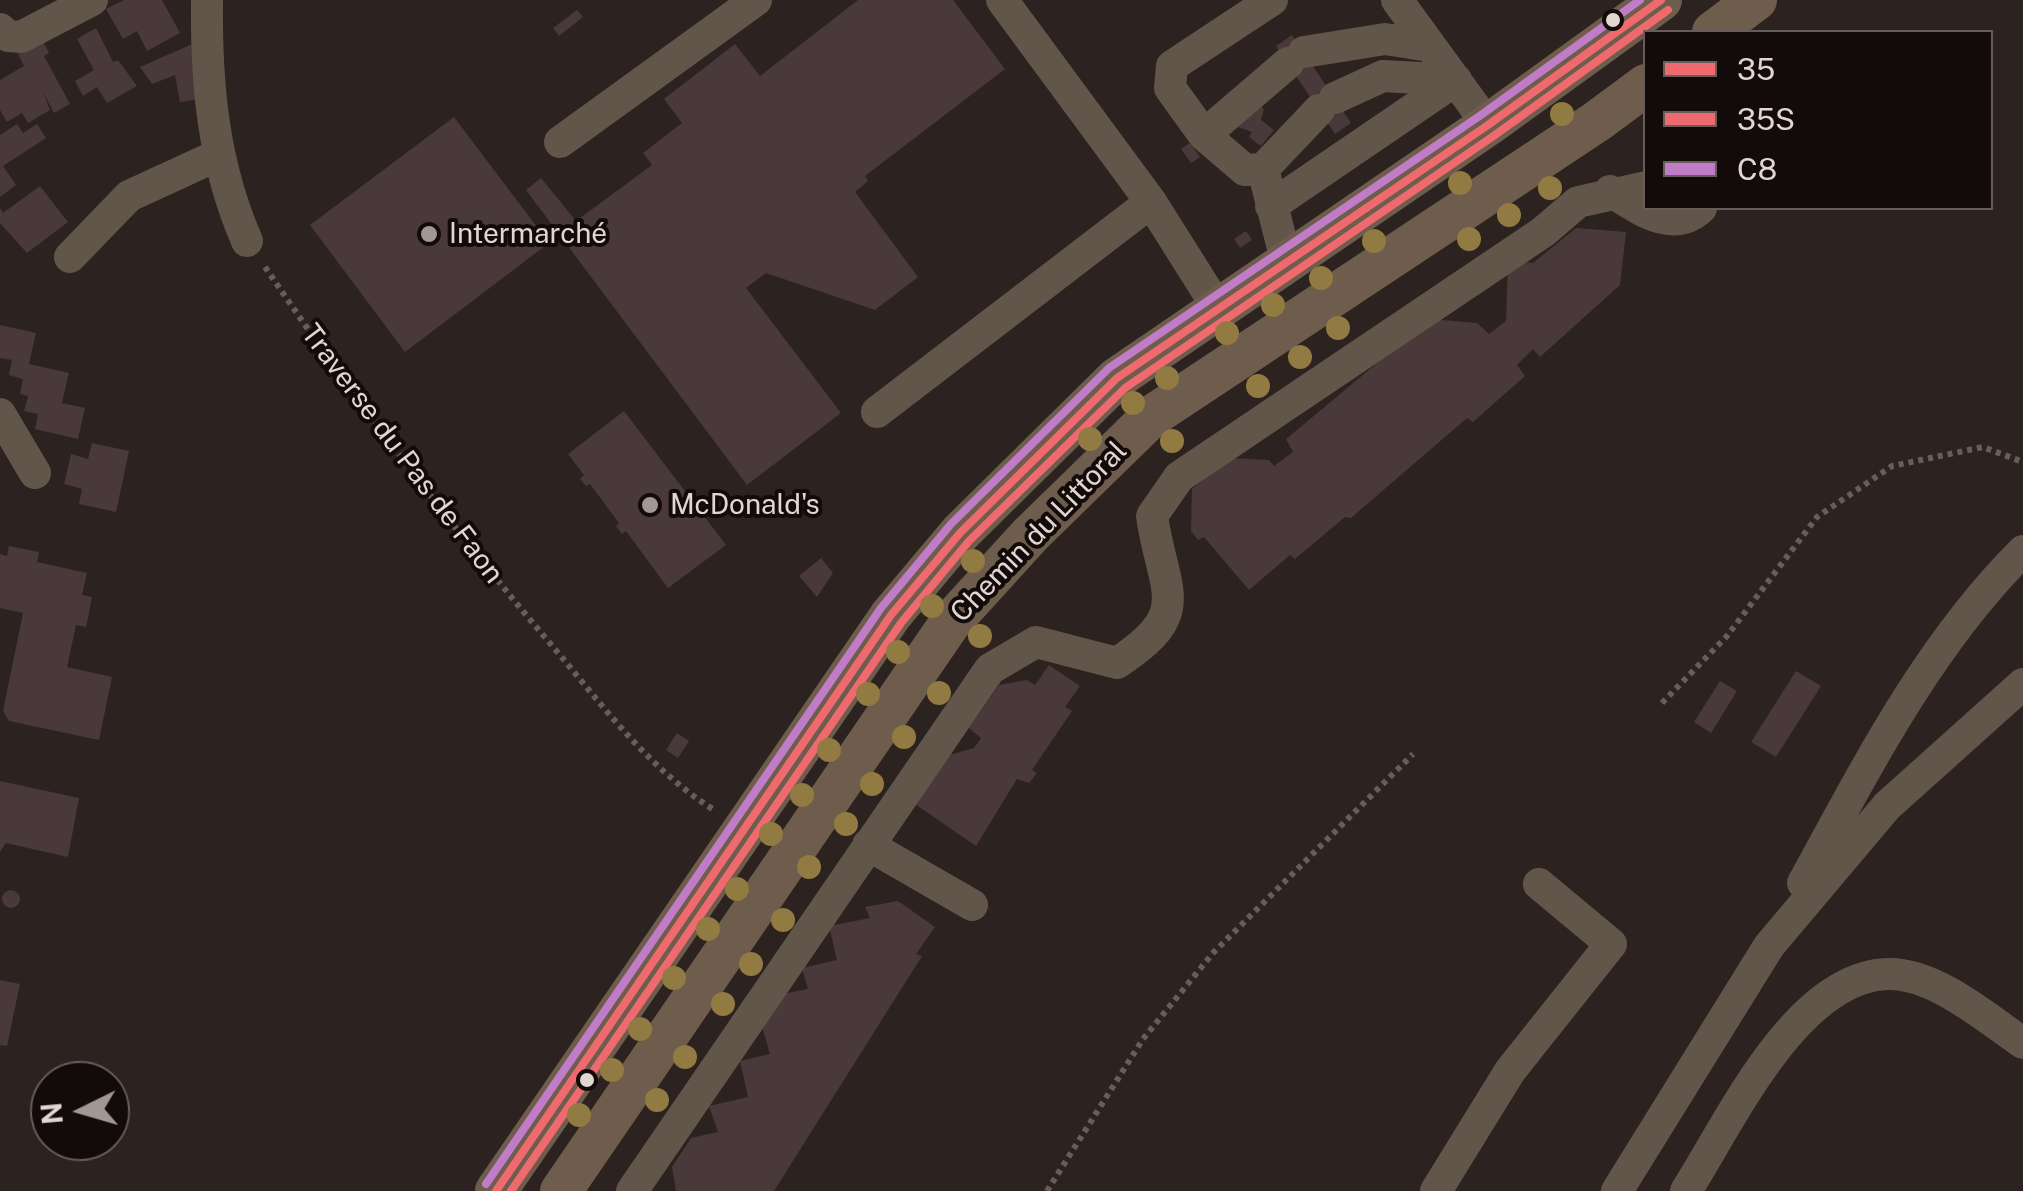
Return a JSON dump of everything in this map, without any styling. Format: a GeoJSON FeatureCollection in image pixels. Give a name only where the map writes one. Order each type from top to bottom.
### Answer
{"type":"FeatureCollection","features":[{"type":"Feature","properties":{"kind":"main road","name":"Chemin du Littoral"},"geometry":{"type":"LineString","coordinates":[[496,1191],[891,616],[960,532],[1117,378],[1488,125],[1661,0]]}},
{"type":"Feature","properties":{"kind":"main road"},"geometry":{"type":"LineString","coordinates":[[1717,30],[1756,0]]}},
{"type":"Feature","properties":{"kind":"main road","name":"Chemin du Littoral"},"geometry":{"type":"LineString","coordinates":[[561,1191],[950,623],[1030,535],[1152,416],[1580,133],[1643,86]]}},
{"type":"Feature","properties":{"kind":"street"},"geometry":{"type":"LineString","coordinates":[[0,29],[8,36],[20,36],[92,0]]}},
{"type":"Feature","properties":{"kind":"street"},"geometry":{"type":"LineString","coordinates":[[207,0],[206,53],[216,156],[247,241]]}},
{"type":"Feature","properties":{"kind":"street"},"geometry":{"type":"LineString","coordinates":[[560,142],[756,0]]}},
{"type":"Feature","properties":{"kind":"street"},"geometry":{"type":"LineString","coordinates":[[1002,0],[1151,202],[1218,310]]}},
{"type":"Feature","properties":{"kind":"street"},"geometry":{"type":"LineString","coordinates":[[1272,0],[1172,66],[1170,88],[1204,135],[1245,170],[1262,169],[1327,104],[1384,76],[1456,80]]}},
{"type":"Feature","properties":{"kind":"street"},"geometry":{"type":"LineString","coordinates":[[1397,0],[1488,125]]}},
{"type":"Feature","properties":{"kind":"street"},"geometry":{"type":"LineString","coordinates":[[1204,135],[1243,97],[1296,58],[1385,39],[1430,46]]}},
{"type":"Feature","properties":{"kind":"street"},"geometry":{"type":"LineString","coordinates":[[1272,206],[1456,80]]}},
{"type":"Feature","properties":{"kind":"street"},"geometry":{"type":"LineString","coordinates":[[70,257],[128,196],[216,156]]}},
{"type":"Feature","properties":{"kind":"street"},"geometry":{"type":"LineString","coordinates":[[1262,169],[1287,264]]}},
{"type":"Feature","properties":{"kind":"street"},"geometry":{"type":"LineString","coordinates":[[632,1191],[990,669],[1036,642],[1117,663],[1153,640],[1171,602],[1152,516],[1178,476],[1544,232],[1578,202],[1610,191],[1643,187]]}},
{"type":"Feature","properties":{"kind":"street"},"geometry":{"type":"LineString","coordinates":[[1610,191],[1657,219],[1691,217],[1699,210]]}},
{"type":"Feature","properties":{"kind":"street"},"geometry":{"type":"LineString","coordinates":[[877,412],[1151,202]]}},
{"type":"Feature","properties":{"kind":"street"},"geometry":{"type":"LineString","coordinates":[[0,414],[35,474]]}},
{"type":"Feature","properties":{"kind":"street"},"geometry":{"type":"LineString","coordinates":[[1617,1191],[1769,946],[1882,739],[1986,588],[2023,550]]}},
{"type":"Feature","properties":{"kind":"street"},"geometry":{"type":"LineString","coordinates":[[1769,946],[1887,806],[2023,684]]}},
{"type":"Feature","properties":{"kind":"street"},"geometry":{"type":"LineString","coordinates":[[868,845],[972,905]]}},
{"type":"Feature","properties":{"kind":"street"},"geometry":{"type":"LineString","coordinates":[[1436,1191],[1510,1071],[1612,944],[1539,884]]}},
{"type":"Feature","properties":{"kind":"street"},"geometry":{"type":"LineString","coordinates":[[1686,1191],[1785,1034],[1842,986],[1888,974],[1927,984],[2023,1043]]}},
{"type":"Feature","properties":{"kind":"path","name":"Traverse du Pas de Faon"},"geometry":{"type":"LineString","coordinates":[[247,241],[421,488],[636,746],[707,806],[745,829]]}},
{"type":"Feature","properties":{"kind":"path"},"geometry":{"type":"LineString","coordinates":[[1662,702],[1727,636],[1817,517],[1892,466],[1984,447],[2023,462]]}},
{"type":"Feature","properties":{"kind":"path"},"geometry":{"type":"LineString","coordinates":[[1047,1191],[1143,1038],[1213,954],[1413,754]]}},
{"type":"Feature","properties":{"kind":"building"},"geometry":{"type":"Polygon","coordinates":[[[124,0],[162,0],[180,33],[147,51],[137,31],[123,39],[106,9],[124,0]]]}},
{"type":"Feature","properties":{"kind":"building"},"geometry":{"type":"Polygon","coordinates":[[[858,0],[953,0],[1005,69],[865,176],[868,181],[855,192],[918,277],[875,310],[766,273],[746,288],[841,413],[747,485],[526,190],[541,178],[576,221],[652,165],[643,153],[682,123],[664,99],[735,44],[760,76],[858,0]]]}},
{"type":"Feature","properties":{"kind":"building"},"geometry":{"type":"Polygon","coordinates":[[[577,10],[583,17],[559,36],[553,28],[577,10]]]}},
{"type":"Feature","properties":{"kind":"building"},"geometry":{"type":"Polygon","coordinates":[[[96,28],[113,62],[118,60],[137,86],[107,103],[97,87],[83,96],[75,81],[94,70],[77,39],[96,28]]]}},
{"type":"Feature","properties":{"kind":"building"},"geometry":{"type":"Polygon","coordinates":[[[1292,35],[1351,123],[1335,134],[1276,46],[1292,35]]]}},
{"type":"Feature","properties":{"kind":"building"},"geometry":{"type":"Polygon","coordinates":[[[43,41],[49,53],[44,56],[70,104],[54,113],[43,92],[50,110],[28,123],[22,113],[7,122],[0,110],[0,80],[24,66],[18,54],[43,41]]]}},
{"type":"Feature","properties":{"kind":"building"},"geometry":{"type":"Polygon","coordinates":[[[197,42],[201,99],[180,102],[175,75],[152,84],[140,67],[197,42]]]}},
{"type":"Feature","properties":{"kind":"building"},"geometry":{"type":"Polygon","coordinates":[[[1258,103],[1264,109],[1261,120],[1274,130],[1261,146],[1249,137],[1252,132],[1238,127],[1258,103]]]}},
{"type":"Feature","properties":{"kind":"building","name":"Intermarché"},"geometry":{"type":"Polygon","coordinates":[[[454,117],[549,243],[405,352],[310,225],[454,117]]]}},
{"type":"Feature","properties":{"kind":"building"},"geometry":{"type":"Polygon","coordinates":[[[17,124],[23,133],[37,124],[46,138],[3,166],[16,185],[0,197],[0,135],[17,124]]]}},
{"type":"Feature","properties":{"kind":"building"},"geometry":{"type":"Polygon","coordinates":[[[1190,143],[1200,157],[1191,163],[1181,149],[1190,143]]]}},
{"type":"Feature","properties":{"kind":"building"},"geometry":{"type":"Polygon","coordinates":[[[40,186],[68,222],[27,253],[0,223],[0,208],[3,213],[40,186]]]}},
{"type":"Feature","properties":{"kind":"building"},"geometry":{"type":"Polygon","coordinates":[[[1576,228],[1626,232],[1620,285],[1540,357],[1533,349],[1517,365],[1525,376],[1473,422],[1467,418],[1351,518],[1345,517],[1295,559],[1290,555],[1249,590],[1204,537],[1198,540],[1191,531],[1192,489],[1229,458],[1269,460],[1274,466],[1293,452],[1286,439],[1430,319],[1477,323],[1489,334],[1506,321],[1508,261],[1533,263],[1576,228]]]}},
{"type":"Feature","properties":{"kind":"building"},"geometry":{"type":"Polygon","coordinates":[[[1246,231],[1252,240],[1240,248],[1234,239],[1246,231]]]}},
{"type":"Feature","properties":{"kind":"building"},"geometry":{"type":"Polygon","coordinates":[[[0,325],[36,333],[29,364],[69,373],[62,403],[85,408],[78,439],[35,429],[38,414],[24,411],[28,396],[20,394],[23,379],[9,375],[12,360],[0,358],[0,325]]]}},
{"type":"Feature","properties":{"kind":"building","name":"McDonald's"},"geometry":{"type":"Polygon","coordinates":[[[624,411],[726,545],[668,588],[626,531],[622,534],[616,526],[619,523],[590,484],[586,486],[580,479],[584,475],[568,454],[624,411]]]}},
{"type":"Feature","properties":{"kind":"building"},"geometry":{"type":"Polygon","coordinates":[[[92,443],[129,451],[116,512],[79,504],[82,489],[64,484],[71,454],[88,459],[92,443]]]}},
{"type":"Feature","properties":{"kind":"building"},"geometry":{"type":"Polygon","coordinates":[[[9,546],[39,552],[37,562],[87,573],[82,595],[92,597],[86,627],[76,625],[67,667],[112,677],[99,740],[9,721],[3,711],[23,613],[0,608],[0,554],[7,556],[9,546]]]}},
{"type":"Feature","properties":{"kind":"building"},"geometry":{"type":"Polygon","coordinates":[[[821,558],[833,573],[817,597],[799,576],[821,558]]]}},
{"type":"Feature","properties":{"kind":"building"},"geometry":{"type":"Polygon","coordinates":[[[1049,665],[1080,686],[1065,707],[1072,711],[1032,770],[1037,773],[1029,783],[1017,779],[976,846],[912,802],[942,757],[974,748],[981,738],[969,728],[999,685],[1027,680],[1035,685],[1049,665]]]}},
{"type":"Feature","properties":{"kind":"building"},"geometry":{"type":"Polygon","coordinates":[[[1796,671],[1821,686],[1776,757],[1751,742],[1796,671]]]}},
{"type":"Feature","properties":{"kind":"building"},"geometry":{"type":"Polygon","coordinates":[[[1720,681],[1737,691],[1711,733],[1694,722],[1720,681]]]}},
{"type":"Feature","properties":{"kind":"building"},"geometry":{"type":"Polygon","coordinates":[[[677,733],[689,741],[678,758],[666,750],[677,733]]]}},
{"type":"Feature","properties":{"kind":"building"},"geometry":{"type":"Polygon","coordinates":[[[0,781],[79,798],[68,857],[6,843],[0,852],[0,781]]]}},
{"type":"Feature","properties":{"kind":"building"},"geometry":{"type":"Polygon","coordinates":[[[11,890],[20,899],[11,908],[2,899],[11,890]]]}},
{"type":"Feature","properties":{"kind":"building"},"geometry":{"type":"Polygon","coordinates":[[[898,901],[935,927],[916,954],[922,956],[774,1191],[676,1191],[672,1167],[691,1138],[718,1132],[709,1106],[748,1097],[740,1061],[770,1054],[762,1027],[783,994],[808,989],[802,968],[837,960],[829,926],[870,918],[865,907],[898,901]]]}},
{"type":"Feature","properties":{"kind":"building"},"geometry":{"type":"Polygon","coordinates":[[[0,980],[20,984],[7,1046],[0,1045],[0,980]]]}},
{"type":"Feature","properties":{"kind":"transit line","name":"C8"},"geometry":{"type":"LineString","coordinates":[[486,1184],[881,608],[951,524],[1109,368],[1481,115],[1640,0]]}},
{"type":"Feature","properties":{"kind":"transit line","name":"35"},"geometry":{"type":"LineString","coordinates":[[496,1191],[891,615],[960,533],[1117,378],[1488,125],[1661,0]]}},
{"type":"Feature","properties":{"kind":"transit line","name":"35S"},"geometry":{"type":"LineString","coordinates":[[511,1191],[901,623],[969,541],[1125,388],[1495,135],[1668,10]]}},
{"type":"Feature","properties":{"kind":"place","name":"Intermarché"},"geometry":{"type":"Point","coordinates":[429,234]}},
{"type":"Feature","properties":{"kind":"place","name":"McDonald's"},"geometry":{"type":"Point","coordinates":[650,505]}}]}
